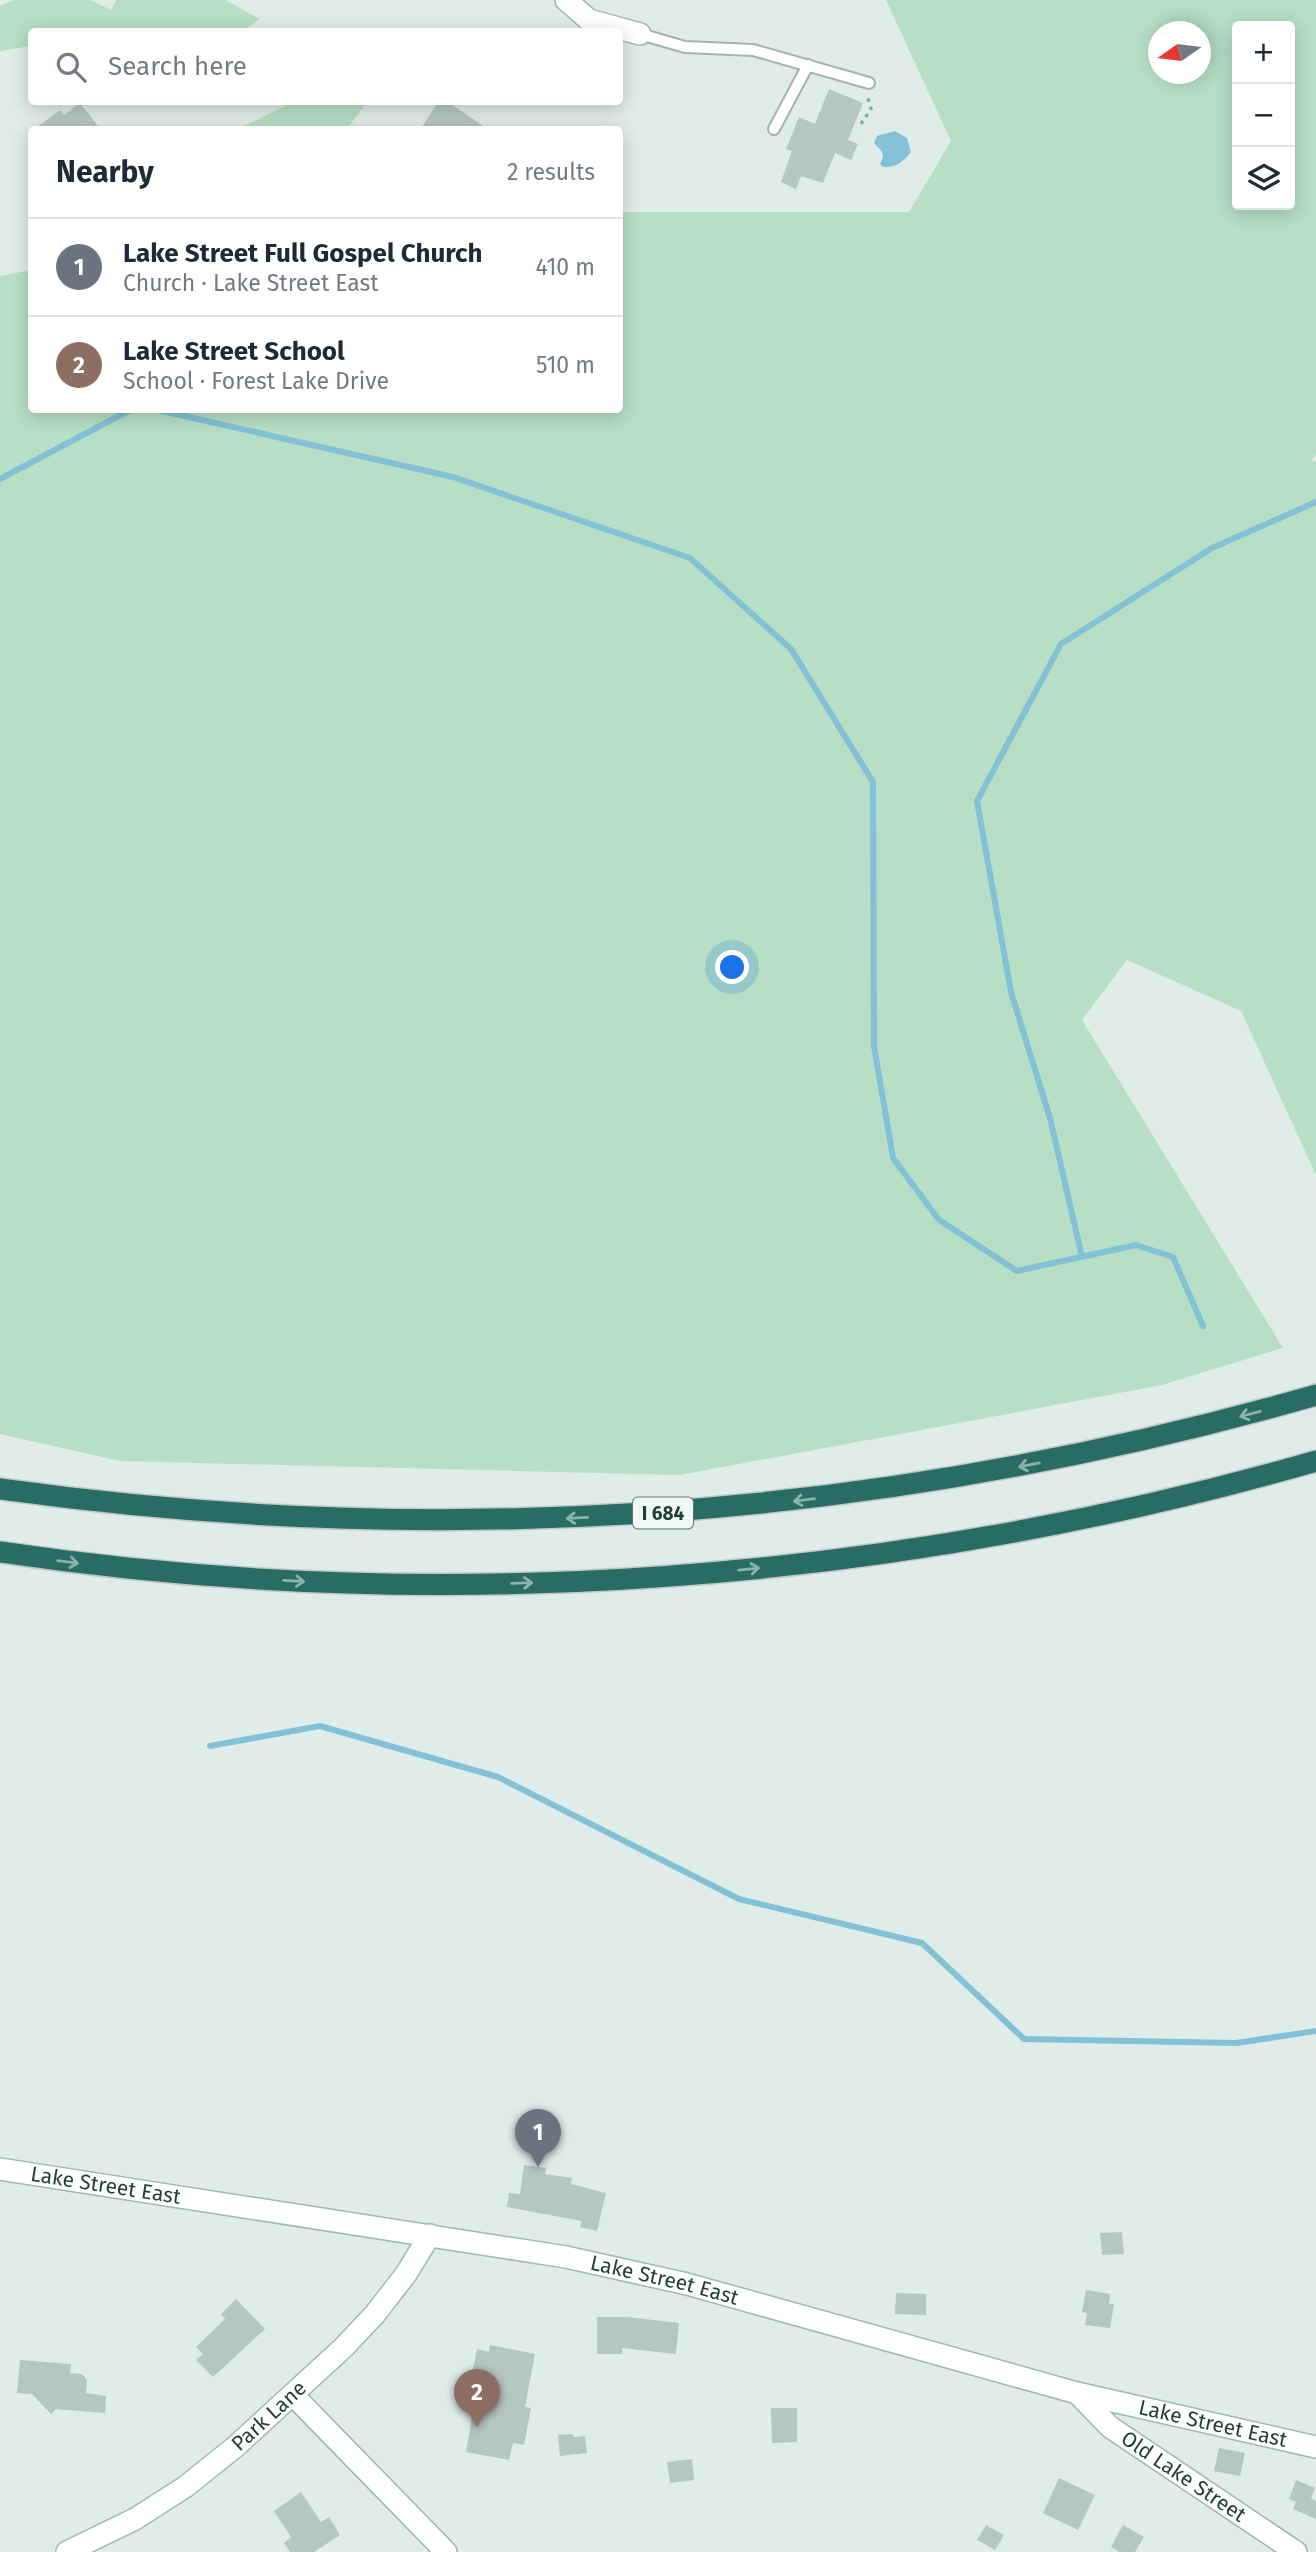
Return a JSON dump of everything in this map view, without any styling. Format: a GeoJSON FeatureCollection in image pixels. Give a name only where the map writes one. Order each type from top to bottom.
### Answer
{"type":"FeatureCollection","features":[{"type":"Feature","properties":{"kind":"highway","name":"I 684"},"geometry":{"type":"LineString","coordinates":[[0,1489],[139,1506],[328,1519],[517,1520],[660,1513],[836,1496],[988,1472],[1163,1436],[1316,1395]]}},
{"type":"Feature","properties":{"kind":"highway"},"geometry":{"type":"LineString","coordinates":[[0,1552],[135,1569],[314,1582],[480,1584],[657,1577],[834,1560],[1000,1535],[1185,1496],[1316,1461]]}},
{"type":"Feature","properties":{"kind":"main road"},"geometry":{"type":"LineString","coordinates":[[566,0],[589,20],[618,28]]}},
{"type":"Feature","properties":{"kind":"main road"},"geometry":{"type":"LineString","coordinates":[[623,29],[640,34]]}},
{"type":"Feature","properties":{"kind":"main road","name":"Lake Street East"},"geometry":{"type":"LineString","coordinates":[[0,2169],[566,2258],[687,2284],[1077,2393],[1316,2447]]}},
{"type":"Feature","properties":{"kind":"main road","name":"Park Lane"},"geometry":{"type":"LineString","coordinates":[[67,2552],[135,2519],[185,2487],[235,2447],[293,2395],[375,2314],[406,2274],[430,2235]]}},
{"type":"Feature","properties":{"kind":"main road","name":"Old Lake Street"},"geometry":{"type":"LineString","coordinates":[[1077,2393],[1110,2427],[1296,2552]]}},
{"type":"Feature","properties":{"kind":"main road"},"geometry":{"type":"LineString","coordinates":[[293,2395],[446,2552]]}},
{"type":"Feature","properties":{"kind":"lane"},"geometry":{"type":"LineString","coordinates":[[640,34],[685,47],[753,50],[865,82]]}},
{"type":"Feature","properties":{"kind":"lane"},"geometry":{"type":"LineString","coordinates":[[774,129],[808,65]]}},
{"type":"Feature","properties":{"kind":"path"},"geometry":{"type":"LineString","coordinates":[[861,124],[870,109],[865,82]]}},
{"type":"Feature","properties":{"kind":"green space"},"geometry":{"type":"Polygon","coordinates":[[[14,0],[91,0],[111,10],[116,0],[225,0],[260,19],[247,28],[28,28],[28,46],[0,51],[0,6],[14,0]]]}},
{"type":"Feature","properties":{"kind":"green space"},"geometry":{"type":"Polygon","coordinates":[[[886,0],[1316,0],[1316,455],[1311,460],[1316,462],[1316,1175],[1241,1011],[1127,960],[1082,1020],[1283,1348],[1162,1385],[680,1475],[120,1461],[0,1434],[0,276],[28,271],[28,413],[623,413],[623,212],[909,212],[951,141],[886,0]]]}},
{"type":"Feature","properties":{"kind":"green space"},"geometry":{"type":"Polygon","coordinates":[[[287,105],[365,105],[349,126],[244,126],[287,105]]]}},
{"type":"Feature","properties":{"kind":"water"},"geometry":{"type":"Polygon","coordinates":[[[895,131],[907,138],[911,152],[899,164],[883,167],[880,164],[882,153],[874,143],[877,136],[895,131]]]}},
{"type":"Feature","properties":{"kind":"building"},"geometry":{"type":"Polygon","coordinates":[[[829,89],[863,103],[848,140],[858,144],[851,160],[835,153],[823,183],[801,176],[796,189],[781,182],[792,151],[786,149],[799,117],[815,124],[829,89]]]}},
{"type":"Feature","properties":{"kind":"building"},"geometry":{"type":"Polygon","coordinates":[[[82,105],[98,126],[38,126],[60,110],[64,115],[82,105]]]}},
{"type":"Feature","properties":{"kind":"building"},"geometry":{"type":"Polygon","coordinates":[[[436,105],[452,105],[483,126],[423,126],[436,105]]]}},
{"type":"Feature","properties":{"kind":"building"},"geometry":{"type":"Polygon","coordinates":[[[524,2165],[546,2168],[545,2174],[572,2178],[571,2184],[606,2193],[597,2231],[580,2227],[582,2221],[507,2207],[509,2193],[520,2194],[524,2165]]]}},
{"type":"Feature","properties":{"kind":"building"},"geometry":{"type":"Polygon","coordinates":[[[1122,2232],[1124,2254],[1102,2255],[1100,2233],[1122,2232]]]}},
{"type":"Feature","properties":{"kind":"building"},"geometry":{"type":"Polygon","coordinates":[[[1086,2290],[1110,2294],[1109,2304],[1114,2304],[1110,2328],[1085,2325],[1087,2313],[1082,2312],[1086,2290]]]}},
{"type":"Feature","properties":{"kind":"building"},"geometry":{"type":"Polygon","coordinates":[[[896,2293],[926,2294],[926,2315],[895,2314],[896,2293]]]}},
{"type":"Feature","properties":{"kind":"building"},"geometry":{"type":"Polygon","coordinates":[[[236,2299],[265,2329],[213,2377],[196,2360],[203,2354],[196,2347],[225,2319],[221,2314],[236,2299]]]}},
{"type":"Feature","properties":{"kind":"building"},"geometry":{"type":"Polygon","coordinates":[[[597,2317],[627,2317],[679,2323],[676,2354],[622,2348],[622,2354],[597,2354],[597,2317]]]}},
{"type":"Feature","properties":{"kind":"building"},"geometry":{"type":"Polygon","coordinates":[[[490,2345],[535,2354],[525,2407],[531,2408],[524,2445],[513,2443],[509,2460],[466,2452],[472,2417],[476,2418],[482,2386],[470,2384],[477,2349],[489,2352],[490,2345]]]}},
{"type":"Feature","properties":{"kind":"building"},"geometry":{"type":"Polygon","coordinates":[[[20,2360],[71,2364],[70,2373],[82,2374],[87,2380],[86,2393],[106,2396],[105,2413],[56,2409],[51,2414],[32,2394],[17,2393],[20,2360]]]}},
{"type":"Feature","properties":{"kind":"building"},"geometry":{"type":"Polygon","coordinates":[[[771,2408],[797,2408],[797,2442],[772,2443],[771,2408]]]}},
{"type":"Feature","properties":{"kind":"building"},"geometry":{"type":"Polygon","coordinates":[[[573,2434],[574,2437],[585,2436],[587,2453],[560,2456],[558,2435],[573,2434]]]}},
{"type":"Feature","properties":{"kind":"building"},"geometry":{"type":"Polygon","coordinates":[[[1219,2448],[1245,2453],[1240,2476],[1214,2471],[1219,2448]]]}},
{"type":"Feature","properties":{"kind":"building"},"geometry":{"type":"Polygon","coordinates":[[[692,2459],[694,2480],[670,2483],[667,2462],[692,2459]]]}},
{"type":"Feature","properties":{"kind":"building"},"geometry":{"type":"Polygon","coordinates":[[[1059,2478],[1095,2495],[1078,2530],[1043,2513],[1059,2478]]]}},
{"type":"Feature","properties":{"kind":"building"},"geometry":{"type":"Polygon","coordinates":[[[1296,2480],[1315,2488],[1311,2499],[1316,2501],[1316,2519],[1293,2509],[1296,2502],[1289,2499],[1296,2480]]]}},
{"type":"Feature","properties":{"kind":"building"},"geometry":{"type":"Polygon","coordinates":[[[301,2492],[321,2522],[329,2517],[340,2535],[314,2552],[290,2552],[284,2543],[291,2537],[274,2511],[301,2492]]]}},
{"type":"Feature","properties":{"kind":"building"},"geometry":{"type":"Polygon","coordinates":[[[986,2525],[1004,2535],[995,2550],[977,2540],[986,2525]]]}},
{"type":"Feature","properties":{"kind":"building"},"geometry":{"type":"Polygon","coordinates":[[[1123,2525],[1144,2537],[1135,2552],[1120,2552],[1111,2547],[1123,2525]]]}},
{"type":"Feature","properties":{"kind":"waterway"},"geometry":{"type":"LineString","coordinates":[[0,479],[124,413]]}},
{"type":"Feature","properties":{"kind":"waterway"},"geometry":{"type":"LineString","coordinates":[[171,413],[453,477],[690,558],[791,649],[873,782],[874,1046],[893,1158],[939,1220],[1017,1271],[1136,1245],[1173,1257],[1203,1326]]}},
{"type":"Feature","properties":{"kind":"waterway"},"geometry":{"type":"LineString","coordinates":[[1082,1257],[1050,1118],[1011,992],[977,801],[1061,644],[1212,548],[1316,502]]}},
{"type":"Feature","properties":{"kind":"waterway"},"geometry":{"type":"LineString","coordinates":[[210,1746],[320,1726],[498,1777],[739,1899],[922,1943],[1024,2039],[1236,2043],[1316,2031]]}},
{"type":"Feature","properties":{"kind":"place","name":"Lake Street Full Gospel Church"},"geometry":{"type":"Point","coordinates":[538,2167]}},
{"type":"Feature","properties":{"kind":"place","name":"Lake Street School"},"geometry":{"type":"Point","coordinates":[477,2427]}}]}
